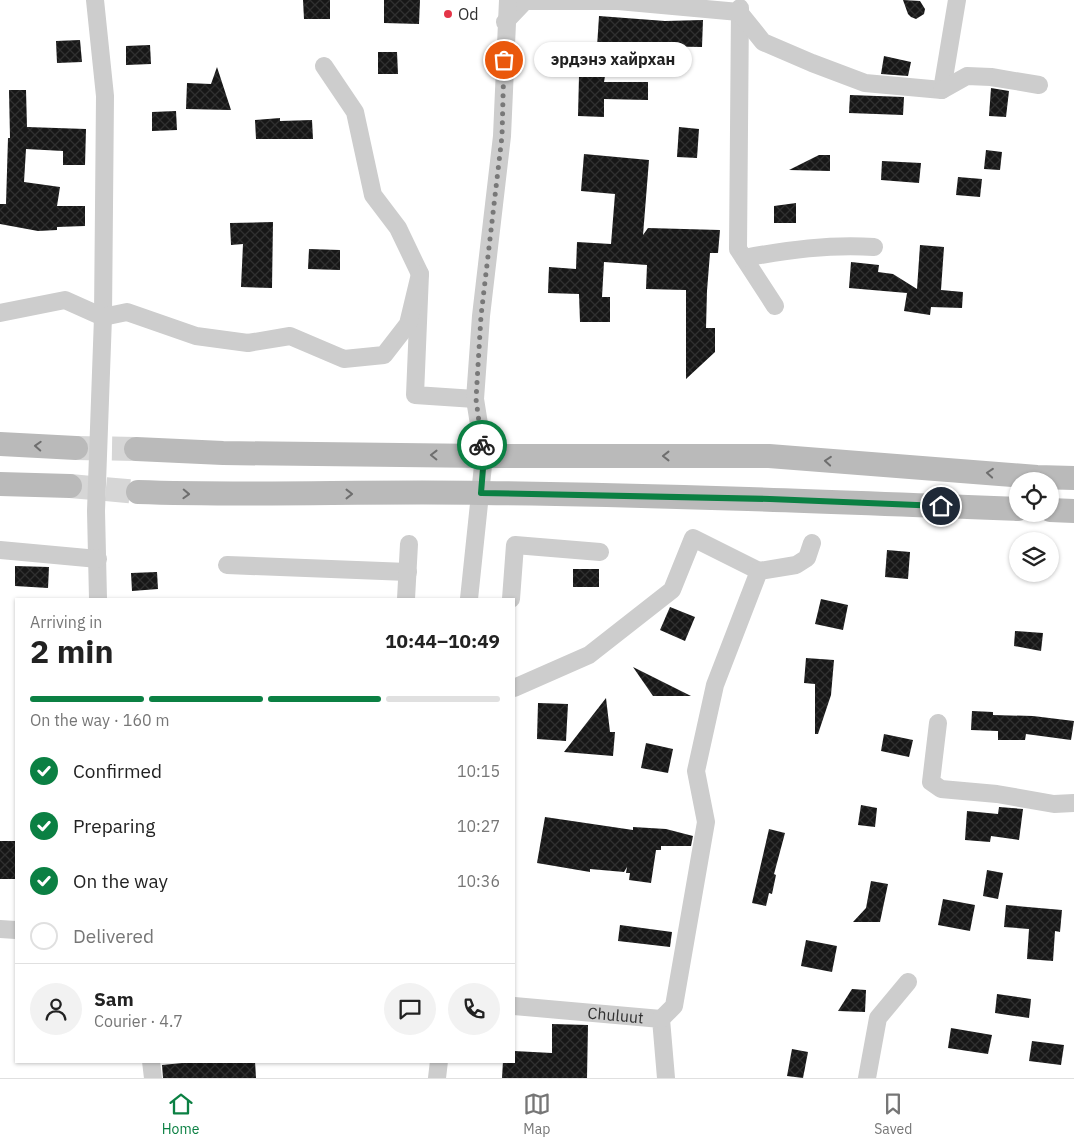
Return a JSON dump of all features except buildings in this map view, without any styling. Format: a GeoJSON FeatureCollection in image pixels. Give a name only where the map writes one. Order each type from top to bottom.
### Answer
{"type":"FeatureCollection","features":[{"type":"Feature","properties":{"kind":"main road"},"geometry":{"type":"LineString","coordinates":[[0,444],[76,448]]}},
{"type":"Feature","properties":{"kind":"main road"},"geometry":{"type":"LineString","coordinates":[[136,449],[223,453],[484,456],[769,456],[1037,477],[1074,478]]}},
{"type":"Feature","properties":{"kind":"main road"},"geometry":{"type":"LineString","coordinates":[[0,484],[70,486]]}},
{"type":"Feature","properties":{"kind":"main road"},"geometry":{"type":"LineString","coordinates":[[138,492],[224,495],[481,493],[770,499],[1009,508]]}},
{"type":"Feature","properties":{"kind":"main road"},"geometry":{"type":"LineString","coordinates":[[1059,510],[1074,511]]}},
{"type":"Feature","properties":{"kind":"street"},"geometry":{"type":"LineString","coordinates":[[95,0],[105,96],[103,317],[96,511],[98,598]]}},
{"type":"Feature","properties":{"kind":"street"},"geometry":{"type":"LineString","coordinates":[[469,598],[484,456],[476,399],[481,316],[502,136],[508,0]]}},
{"type":"Feature","properties":{"kind":"street"},"geometry":{"type":"LineString","coordinates":[[942,90],[957,0]]}},
{"type":"Feature","properties":{"kind":"street"},"geometry":{"type":"LineString","coordinates":[[506,22],[526,2],[618,1],[741,6]]}},
{"type":"Feature","properties":{"kind":"street"},"geometry":{"type":"LineString","coordinates":[[741,6],[763,42],[812,64],[865,83],[942,90],[967,76],[991,77],[1039,85]]}},
{"type":"Feature","properties":{"kind":"street"},"geometry":{"type":"LineString","coordinates":[[741,6],[737,203],[738,249],[775,306]]}},
{"type":"Feature","properties":{"kind":"street"},"geometry":{"type":"LineString","coordinates":[[324,66],[355,112],[373,195],[398,228],[420,274],[415,395],[476,399]]}},
{"type":"Feature","properties":{"kind":"street"},"geometry":{"type":"LineString","coordinates":[[744,258],[848,245],[874,247]]}},
{"type":"Feature","properties":{"kind":"street"},"geometry":{"type":"LineString","coordinates":[[0,313],[65,300],[103,317],[127,312],[196,336],[248,343],[290,336],[344,359],[384,355],[408,324],[420,274]]}},
{"type":"Feature","properties":{"kind":"street"},"geometry":{"type":"LineString","coordinates":[[515,688],[588,655],[672,590],[693,538],[759,571],[796,565],[807,558],[812,543]]}},
{"type":"Feature","properties":{"kind":"street"},"geometry":{"type":"LineString","coordinates":[[406,598],[409,544]]}},
{"type":"Feature","properties":{"kind":"street"},"geometry":{"type":"LineString","coordinates":[[511,598],[516,545],[600,552]]}},
{"type":"Feature","properties":{"kind":"street"},"geometry":{"type":"LineString","coordinates":[[0,550],[98,560]]}},
{"type":"Feature","properties":{"kind":"street"},"geometry":{"type":"LineString","coordinates":[[227,565],[408,572]]}},
{"type":"Feature","properties":{"kind":"street"},"geometry":{"type":"LineString","coordinates":[[661,1020],[674,1006],[706,822],[696,771],[715,685],[759,571]]}},
{"type":"Feature","properties":{"kind":"street"},"geometry":{"type":"LineString","coordinates":[[938,723],[931,782],[940,789],[997,794],[1054,804],[1074,803]]}},
{"type":"Feature","properties":{"kind":"street"},"geometry":{"type":"LineString","coordinates":[[0,929],[15,930]]}},
{"type":"Feature","properties":{"kind":"street"},"geometry":{"type":"LineString","coordinates":[[867,1078],[878,1018],[908,982]]}},
{"type":"Feature","properties":{"kind":"street","name":"Chuluut"},"geometry":{"type":"LineString","coordinates":[[515,1006],[661,1020],[666,1078]]}},
{"type":"Feature","properties":{"kind":"street"},"geometry":{"type":"LineString","coordinates":[[151,1063],[153,1078]]}},
{"type":"Feature","properties":{"kind":"street"},"geometry":{"type":"LineString","coordinates":[[437,1078],[439,1063]]}},
{"type":"Feature","properties":{"kind":"tunnel"},"geometry":{"type":"LineString","coordinates":[[76,448],[136,449]]}},
{"type":"Feature","properties":{"kind":"tunnel"},"geometry":{"type":"LineString","coordinates":[[70,486],[138,492]]}},
{"type":"Feature","properties":{"kind":"way so far"},"geometry":{"type":"LineString","coordinates":[[482,445],[476,399],[481,316],[502,136],[504,60]]}},
{"type":"Feature","properties":{"kind":"place","name":"Od"},"geometry":{"type":"Point","coordinates":[448,14]}},
{"type":"Feature","properties":{"kind":"place","name":"эрдэнэ хайрхан"},"geometry":{"type":"Point","coordinates":[504,60]}},
{"type":"Feature","properties":{"kind":"route"},"geometry":{"type":"LineString","coordinates":[[482,445],[484,456],[481,493],[770,499],[941,506]]}}]}
